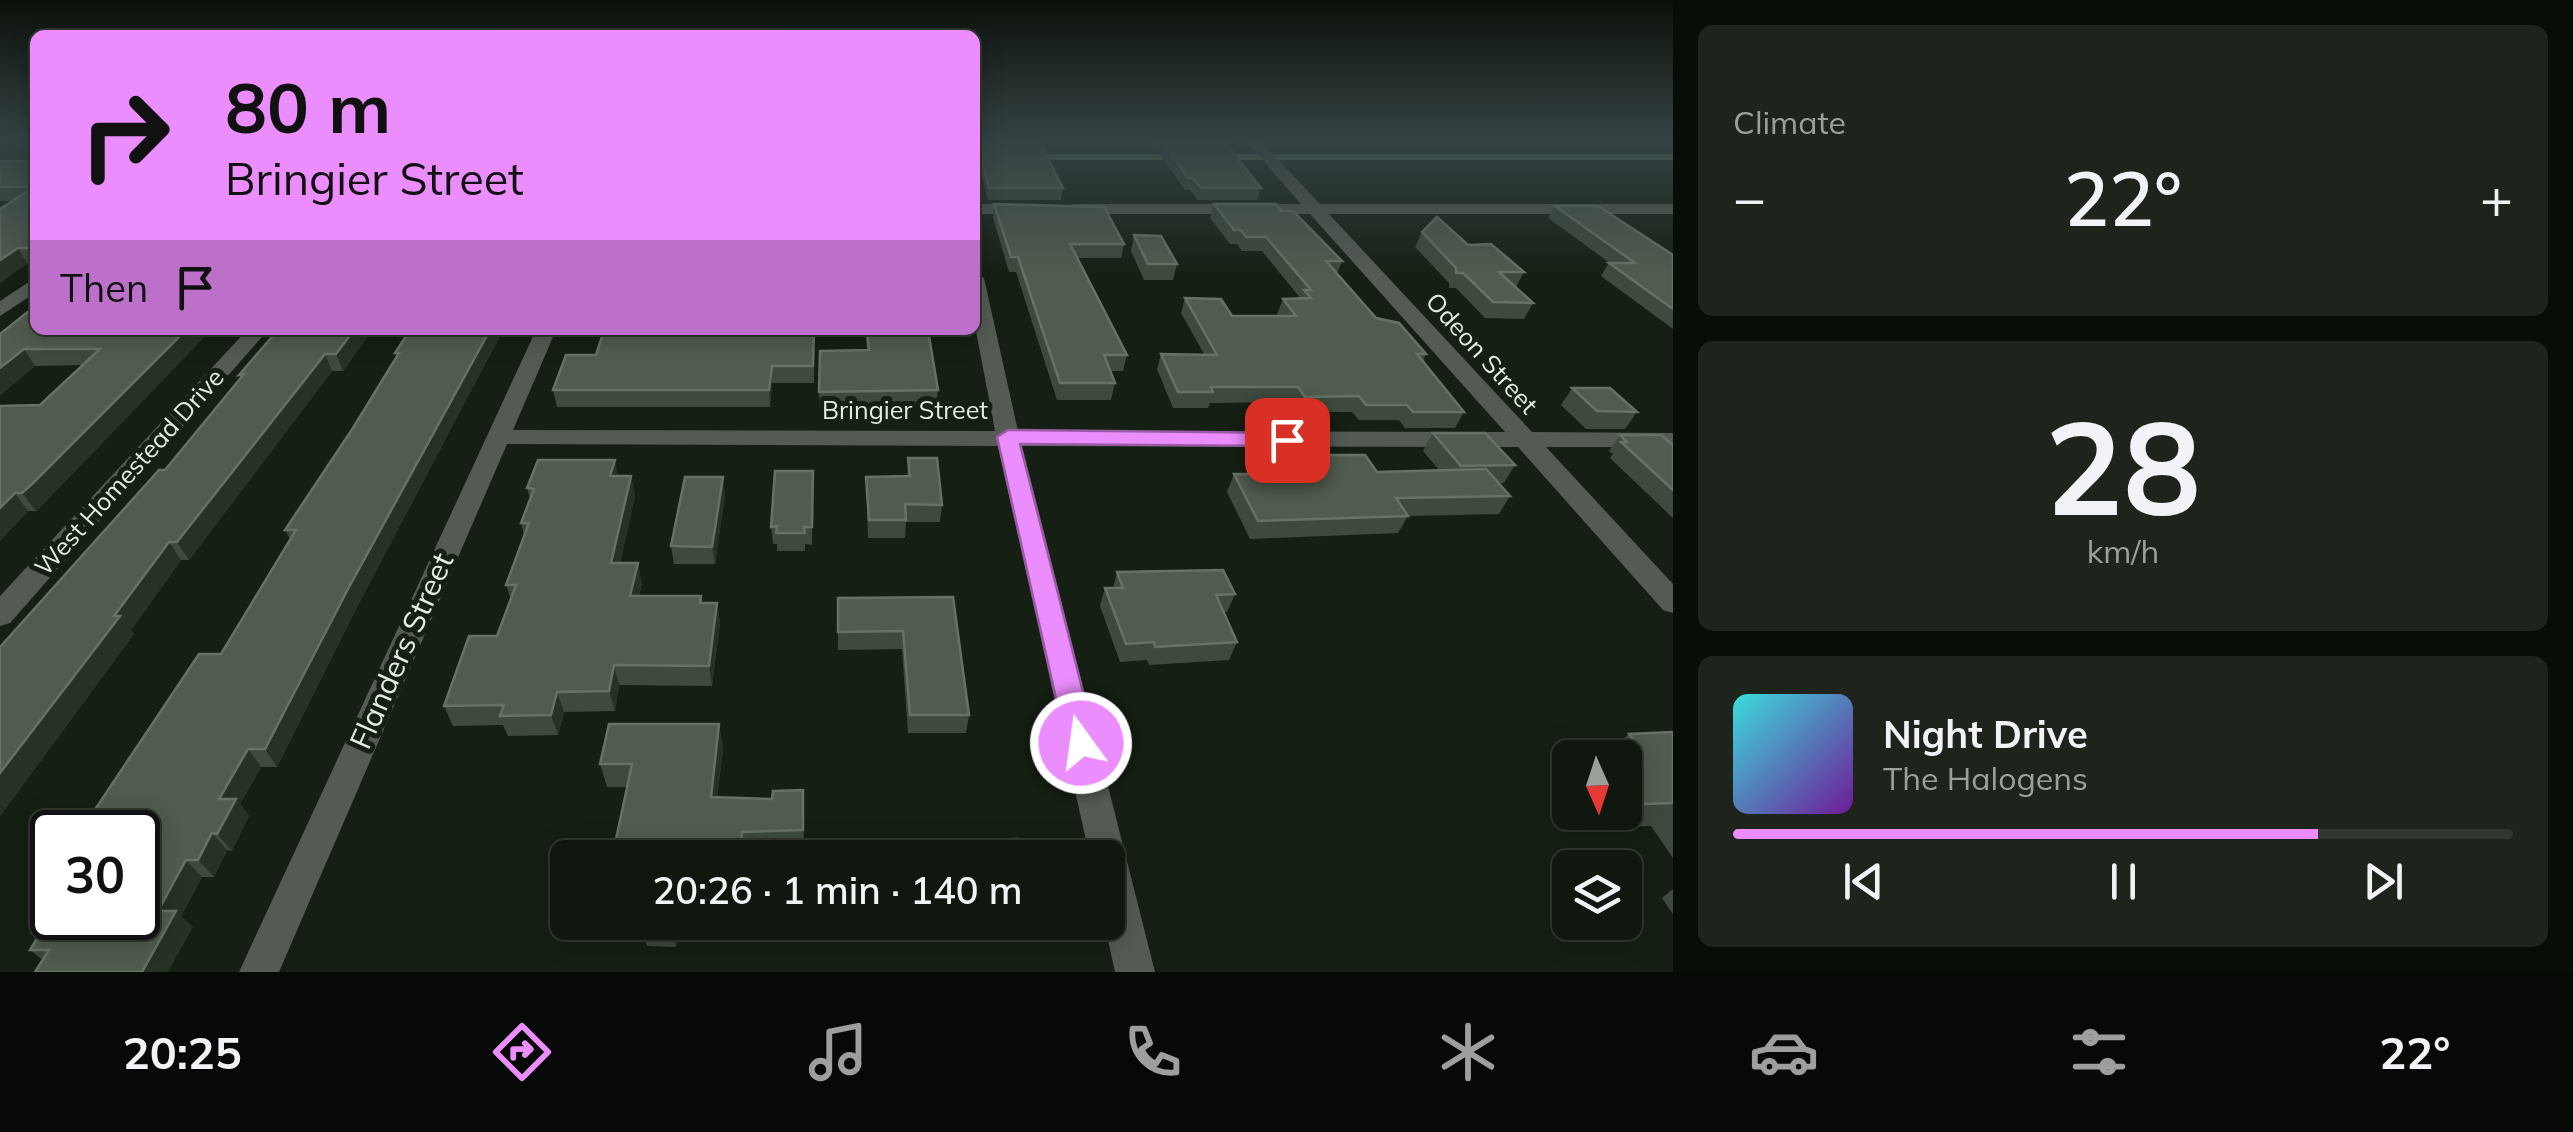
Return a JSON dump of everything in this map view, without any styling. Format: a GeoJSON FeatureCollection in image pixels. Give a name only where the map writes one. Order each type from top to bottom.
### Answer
{"type":"FeatureCollection","features":[{"type":"Feature","properties":{"kind":"street","name":"Odeon Street"},"geometry":{"type":"LineString","coordinates":[[1293,185],[1673,602]]}},
{"type":"Feature","properties":{"kind":"street"},"geometry":{"type":"LineString","coordinates":[[980,209],[1673,209]]}},
{"type":"Feature","properties":{"kind":"street"},"geometry":{"type":"LineString","coordinates":[[1639,209],[1673,231]]}},
{"type":"Feature","properties":{"kind":"street"},"geometry":{"type":"LineString","coordinates":[[0,310],[30,288]]}},
{"type":"Feature","properties":{"kind":"street"},"geometry":{"type":"LineString","coordinates":[[980,302],[1008,437],[1135,972]]}},
{"type":"Feature","properties":{"kind":"street","name":"West Homestead Drive"},"geometry":{"type":"LineString","coordinates":[[0,615],[253,335]]}},
{"type":"Feature","properties":{"kind":"street","name":"Flanders Street"},"geometry":{"type":"LineString","coordinates":[[259,972],[544,335]]}},
{"type":"Feature","properties":{"kind":"street","name":"Bringier Street"},"geometry":{"type":"LineString","coordinates":[[497,437],[1673,440]]}},
{"type":"Feature","properties":{"kind":"building"},"geometry":{"type":"Polygon","coordinates":[[[988,185],[1063,188],[989,188],[988,185]]]}},
{"type":"Feature","properties":{"kind":"building"},"geometry":{"type":"Polygon","coordinates":[[[1199,185],[1261,188],[1201,188],[1199,185]]]}},
{"type":"Feature","properties":{"kind":"building"},"geometry":{"type":"Polygon","coordinates":[[[30,190],[30,248],[18,248],[0,260],[0,209],[30,190]]]}},
{"type":"Feature","properties":{"kind":"building"},"geometry":{"type":"Polygon","coordinates":[[[994,204],[1104,207],[1124,244],[1070,244],[1127,355],[1104,355],[1115,383],[1060,383],[1018,257],[1011,257],[994,204]]]}},
{"type":"Feature","properties":{"kind":"building"},"geometry":{"type":"Polygon","coordinates":[[[1214,204],[1276,204],[1281,211],[1293,211],[1342,261],[1326,261],[1376,318],[1399,323],[1426,354],[1417,354],[1464,412],[1413,412],[1407,405],[1366,405],[1359,396],[1305,397],[1298,387],[1211,387],[1213,392],[1178,392],[1161,354],[1217,355],[1185,298],[1221,299],[1232,316],[1296,316],[1283,299],[1311,298],[1304,290],[1311,290],[1266,237],[1246,237],[1241,230],[1234,230],[1214,204]]]}},
{"type":"Feature","properties":{"kind":"building"},"geometry":{"type":"Polygon","coordinates":[[[1555,206],[1598,206],[1673,255],[1673,309],[1609,263],[1635,263],[1555,206]]]}},
{"type":"Feature","properties":{"kind":"building"},"geometry":{"type":"Polygon","coordinates":[[[1437,217],[1468,245],[1491,244],[1524,272],[1499,272],[1533,303],[1493,302],[1463,273],[1456,273],[1456,268],[1422,232],[1437,217]]]}},
{"type":"Feature","properties":{"kind":"building"},"geometry":{"type":"Polygon","coordinates":[[[1134,235],[1161,236],[1177,264],[1148,264],[1134,235]]]}},
{"type":"Feature","properties":{"kind":"building"},"geometry":{"type":"Polygon","coordinates":[[[30,310],[30,335],[181,335],[32,484],[0,508],[0,406],[40,405],[100,349],[24,349],[0,368],[0,334],[30,310]]]}},
{"type":"Feature","properties":{"kind":"building"},"geometry":{"type":"Polygon","coordinates":[[[274,335],[350,335],[336,354],[325,354],[177,542],[169,542],[114,616],[120,616],[0,773],[0,647],[159,470],[165,470],[244,374],[239,375],[274,335]]]}},
{"type":"Feature","properties":{"kind":"building"},"geometry":{"type":"Polygon","coordinates":[[[407,335],[487,335],[265,749],[248,749],[219,799],[236,799],[217,834],[212,833],[198,860],[186,860],[160,907],[160,810],[95,810],[199,654],[221,654],[296,530],[285,530],[399,353],[395,353],[407,335]]]}},
{"type":"Feature","properties":{"kind":"building"},"geometry":{"type":"Polygon","coordinates":[[[602,335],[814,335],[813,366],[772,366],[769,390],[553,390],[566,355],[596,355],[602,335]]]}},
{"type":"Feature","properties":{"kind":"building"},"geometry":{"type":"Polygon","coordinates":[[[868,335],[929,335],[938,390],[819,392],[820,351],[869,350],[868,335]]]}},
{"type":"Feature","properties":{"kind":"building"},"geometry":{"type":"Polygon","coordinates":[[[1572,388],[1610,388],[1637,412],[1597,411],[1572,388]]]}},
{"type":"Feature","properties":{"kind":"building"},"geometry":{"type":"Polygon","coordinates":[[[1433,433],[1485,433],[1515,465],[1461,466],[1433,433]]]}},
{"type":"Feature","properties":{"kind":"building"},"geometry":{"type":"Polygon","coordinates":[[[1620,435],[1661,435],[1673,445],[1673,490],[1621,442],[1627,442],[1620,435]]]}},
{"type":"Feature","properties":{"kind":"building"},"geometry":{"type":"Polygon","coordinates":[[[1310,455],[1365,455],[1377,472],[1486,469],[1510,496],[1396,498],[1408,516],[1258,521],[1234,474],[1250,474],[1248,469],[1318,468],[1310,455]]]}},
{"type":"Feature","properties":{"kind":"building"},"geometry":{"type":"Polygon","coordinates":[[[908,458],[937,458],[942,505],[905,504],[906,520],[869,520],[866,477],[910,476],[908,458]]]}},
{"type":"Feature","properties":{"kind":"building"},"geometry":{"type":"Polygon","coordinates":[[[538,460],[615,460],[610,476],[631,476],[611,563],[638,563],[630,596],[701,596],[700,603],[717,603],[709,666],[614,665],[609,691],[557,692],[551,715],[500,716],[504,705],[444,706],[469,636],[497,636],[516,585],[506,585],[529,523],[521,523],[534,489],[527,488],[538,460]]]}},
{"type":"Feature","properties":{"kind":"building"},"geometry":{"type":"Polygon","coordinates":[[[775,471],[813,471],[812,527],[804,527],[805,533],[776,533],[777,526],[771,527],[775,471]]]}},
{"type":"Feature","properties":{"kind":"building"},"geometry":{"type":"Polygon","coordinates":[[[685,477],[723,477],[712,547],[671,546],[685,477]]]}},
{"type":"Feature","properties":{"kind":"building"},"geometry":{"type":"Polygon","coordinates":[[[1223,570],[1235,594],[1216,595],[1237,642],[1155,647],[1154,642],[1126,644],[1105,588],[1123,588],[1117,572],[1223,570]]]}},
{"type":"Feature","properties":{"kind":"building"},"geometry":{"type":"Polygon","coordinates":[[[953,597],[969,715],[910,715],[903,631],[838,632],[838,598],[953,597]]]}},
{"type":"Feature","properties":{"kind":"building"},"geometry":{"type":"Polygon","coordinates":[[[609,724],[719,724],[711,797],[772,799],[773,791],[803,790],[803,830],[742,832],[741,840],[616,840],[632,764],[600,764],[609,724]]]}},
{"type":"Feature","properties":{"kind":"building"},"geometry":{"type":"Polygon","coordinates":[[[1673,732],[1673,803],[1642,801],[1642,740],[1633,740],[1629,734],[1673,732]]]}},
{"type":"Feature","properties":{"kind":"building"},"geometry":{"type":"Polygon","coordinates":[[[160,911],[176,911],[160,940],[160,911]]]}},
{"type":"Feature","properties":{"kind":"building"},"geometry":{"type":"Polygon","coordinates":[[[36,940],[160,940],[142,972],[35,972],[49,950],[30,950],[36,940]]]}},
{"type":"Feature","properties":{"kind":"route"},"geometry":{"type":"LineString","coordinates":[[1081,743],[1008,437],[1287,440]]}}]}
